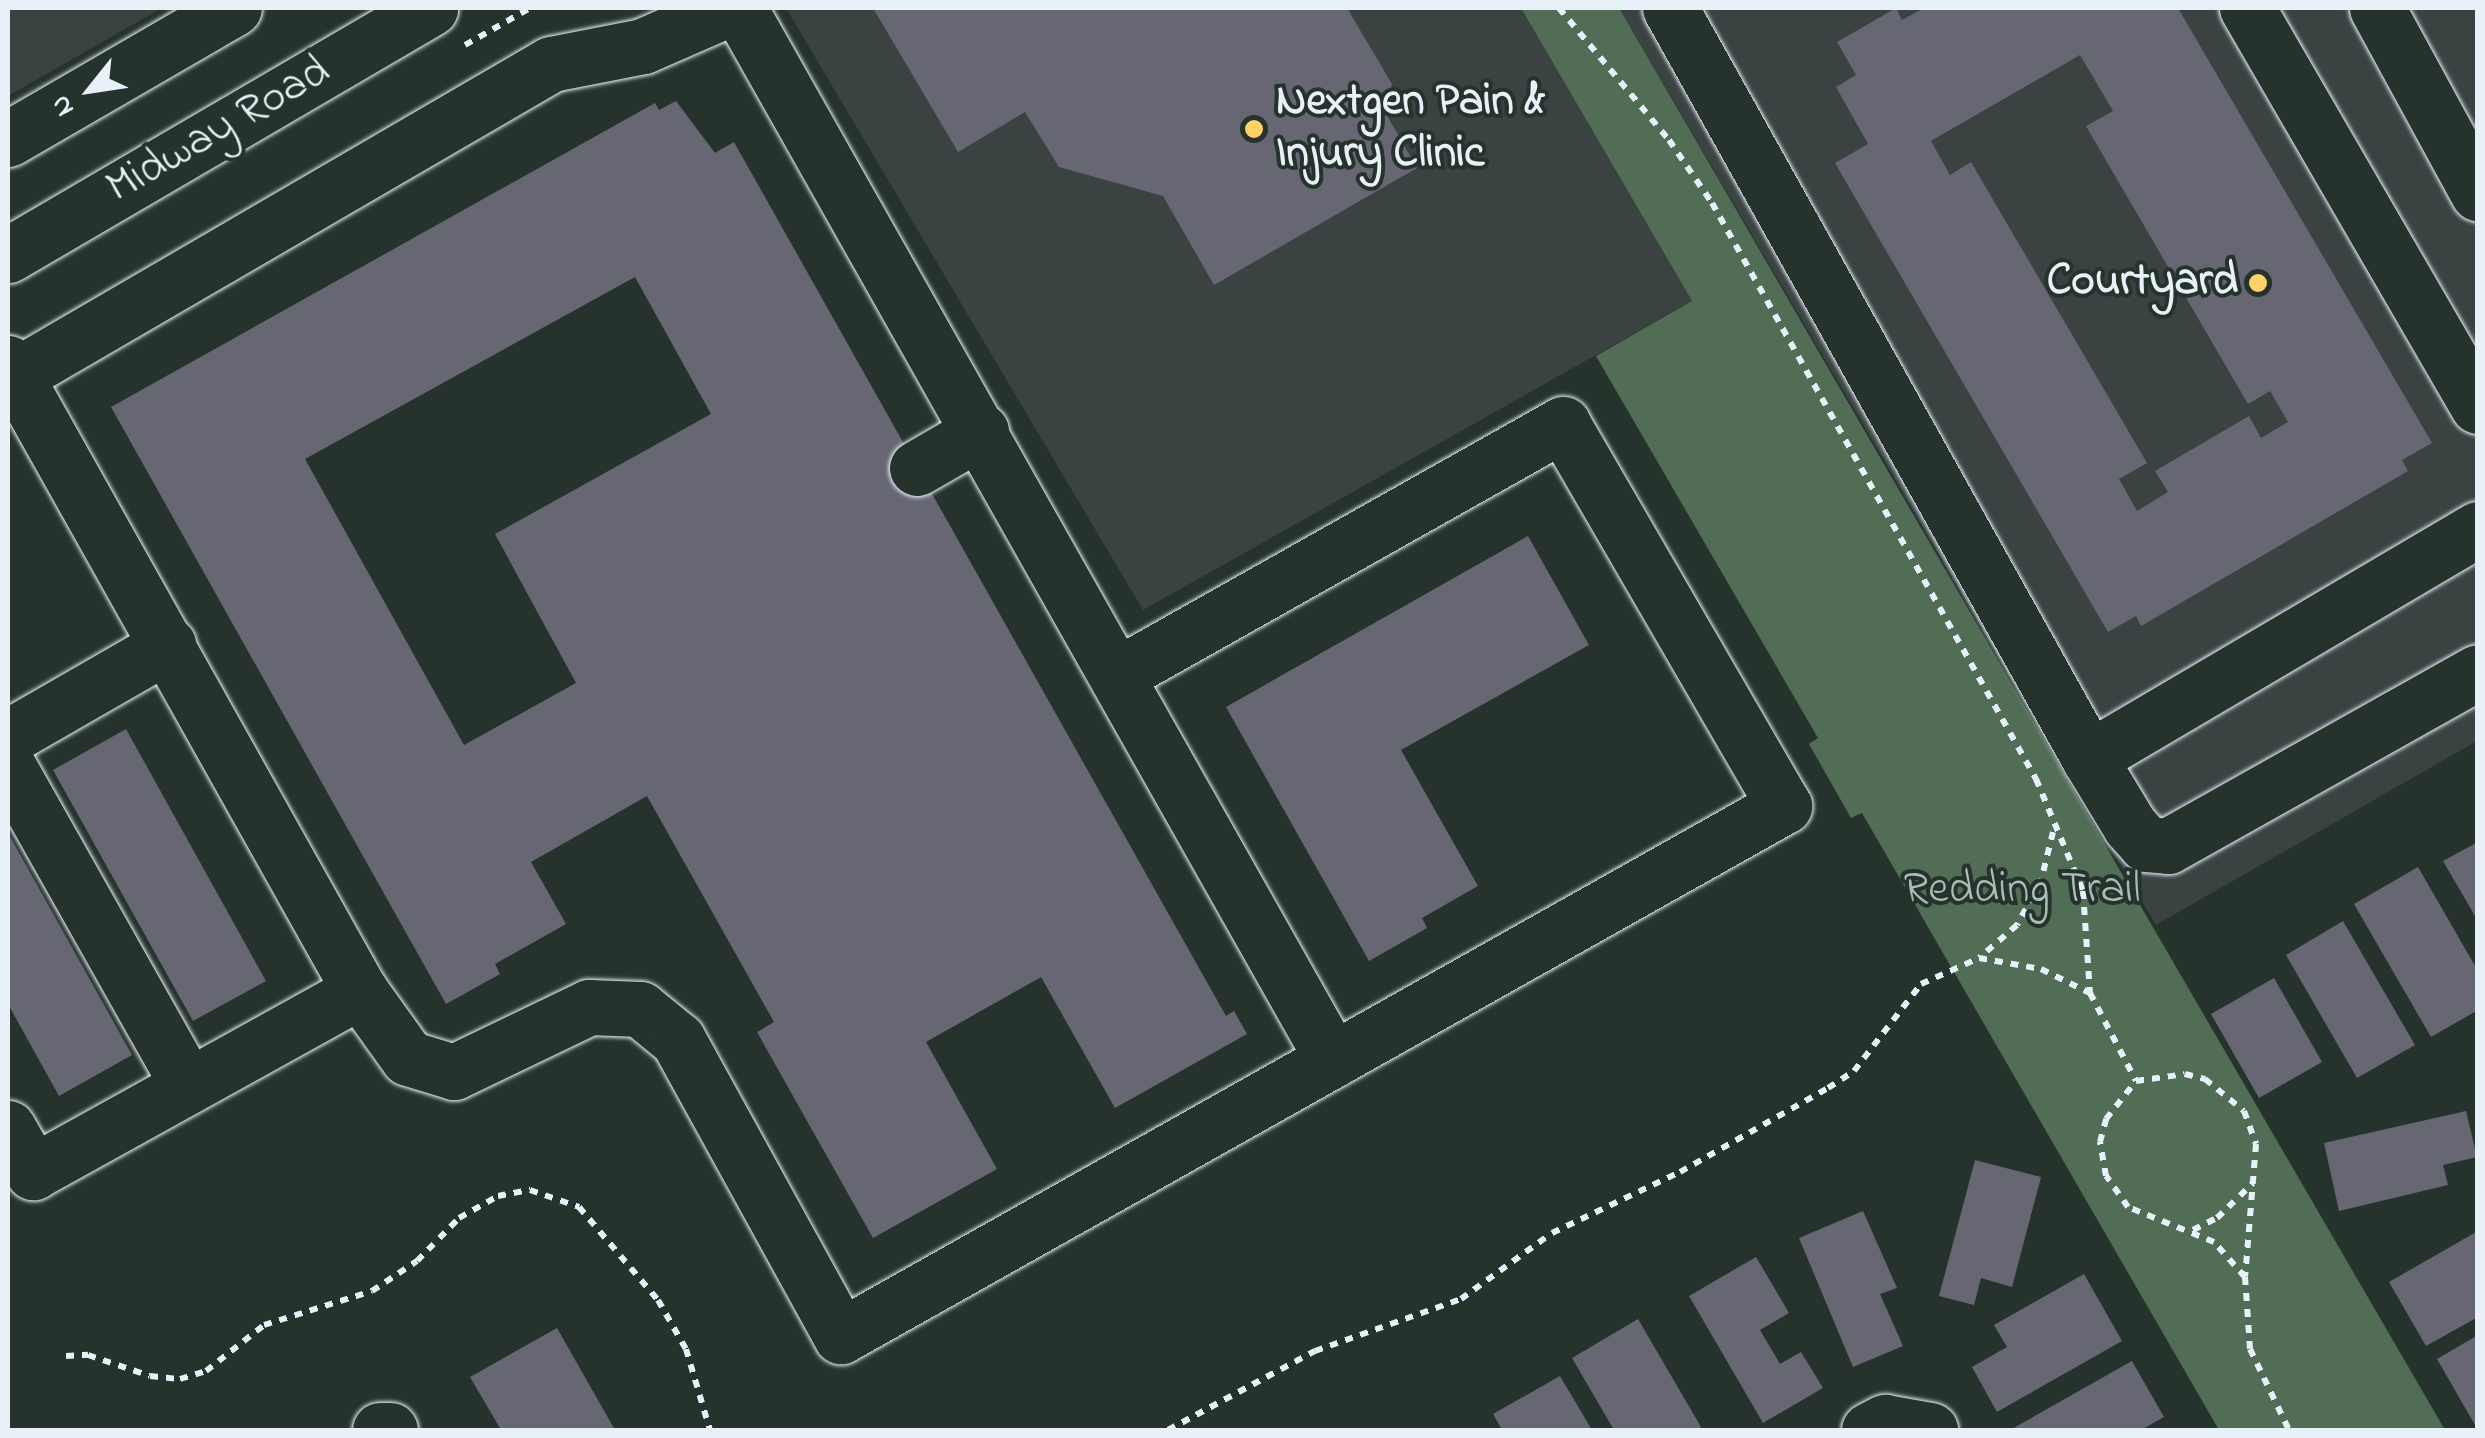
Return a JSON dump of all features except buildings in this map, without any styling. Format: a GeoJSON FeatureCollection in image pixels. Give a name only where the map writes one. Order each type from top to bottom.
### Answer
{"type":"FeatureCollection","features":[{"type":"Feature","properties":{"kind":"main road"},"geometry":{"type":"LineString","coordinates":[[8,138],[234,8]]}},
{"type":"Feature","properties":{"kind":"main road","name":"Midway Road"},"geometry":{"type":"LineString","coordinates":[[8,254],[430,8]]}},
{"type":"Feature","properties":{"kind":"main road"},"geometry":{"type":"LineString","coordinates":[[730,8],[643,46],[551,64],[11,370],[360,991],[408,1058],[454,1072],[589,1008],[640,1009],[678,1040],[840,1336],[1784,806],[1563,424],[1119,674]]}},
{"type":"Feature","properties":{"kind":"main road"},"geometry":{"type":"LineString","coordinates":[[739,8],[1119,674],[1333,1060]]}},
{"type":"Feature","properties":{"kind":"main road"},"geometry":{"type":"LineString","coordinates":[[1670,8],[2090,758],[2130,826],[2146,844],[2168,846],[2478,672]]}},
{"type":"Feature","properties":{"kind":"main road"},"geometry":{"type":"LineString","coordinates":[[2247,8],[2478,406]]}},
{"type":"Feature","properties":{"kind":"main road"},"geometry":{"type":"LineString","coordinates":[[2377,8],[2478,194]]}},
{"type":"Feature","properties":{"kind":"main road"},"geometry":{"type":"LineString","coordinates":[[918,468],[981,431]]}},
{"type":"Feature","properties":{"kind":"main road"},"geometry":{"type":"LineString","coordinates":[[2090,758],[2478,529]]}},
{"type":"Feature","properties":{"kind":"main road"},"geometry":{"type":"LineString","coordinates":[[8,738],[168,645]]}},
{"type":"Feature","properties":{"kind":"main road"},"geometry":{"type":"LineString","coordinates":[[8,766],[188,1086]]}},
{"type":"Feature","properties":{"kind":"main road"},"geometry":{"type":"LineString","coordinates":[[8,1128],[33,1172],[360,991]]}},
{"type":"Feature","properties":{"kind":"main road"},"geometry":{"type":"LineString","coordinates":[[1869,1430],[1885,1422],[1930,1430]]}},
{"type":"Feature","properties":{"kind":"main road"},"geometry":{"type":"LineString","coordinates":[[380,1430],[390,1430]]}},
{"type":"Feature","properties":{"kind":"path"},"geometry":{"type":"LineString","coordinates":[[1560,8],[1670,140],[1712,204],[2036,779],[2054,831],[2083,891],[2090,993],[2136,1081]]}},
{"type":"Feature","properties":{"kind":"path"},"geometry":{"type":"LineString","coordinates":[[1168,1430],[1297,1359],[1460,1299],[1552,1233],[1680,1172],[1854,1071],[1921,984],[1979,958],[2017,925],[2040,881],[2054,831]]}},
{"type":"Feature","properties":{"kind":"path"},"geometry":{"type":"LineString","coordinates":[[1979,958],[2041,969],[2090,993]]}},
{"type":"Feature","properties":{"kind":"path"},"geometry":{"type":"LineString","coordinates":[[2245,1277],[2214,1242],[2128,1207],[2106,1176],[2100,1142],[2106,1119],[2136,1081],[2185,1074],[2222,1087],[2244,1111],[2256,1144],[2245,1277],[2250,1349],[2290,1430]]}},
{"type":"Feature","properties":{"kind":"path"},"geometry":{"type":"LineString","coordinates":[[2192,1230],[2217,1218],[2255,1181]]}},
{"type":"Feature","properties":{"kind":"path"},"geometry":{"type":"LineString","coordinates":[[66,1356],[88,1355],[150,1376],[180,1379],[206,1371],[264,1324],[372,1291],[417,1261],[459,1218],[498,1196],[530,1190],[579,1207],[658,1300],[686,1349],[710,1430]]}},
{"type":"Feature","properties":{"kind":"shaded area"},"geometry":{"type":"Polygon","coordinates":[[[8,8],[162,8],[8,96],[8,8]]]}},
{"type":"Feature","properties":{"kind":"shaded area"},"geometry":{"type":"Polygon","coordinates":[[[786,8],[1521,8],[1692,301],[1143,610],[786,8]]]}},
{"type":"Feature","properties":{"kind":"shaded area"},"geometry":{"type":"Polygon","coordinates":[[[1619,8],[2477,8],[2477,741],[2156,925],[1619,8]]]}},
{"type":"Feature","properties":{"kind":"green space","name":"Redding Trail"},"geometry":{"type":"Polygon","coordinates":[[[1521,8],[1619,8],[2445,1430],[2219,1430],[1862,813],[1851,818],[1809,744],[1818,738],[1596,356],[1692,301],[1521,8]]]}},
{"type":"Feature","properties":{"kind":"place","name":"Nextgen Pain & Injury Clinic"},"geometry":{"type":"Point","coordinates":[1254,129]}},
{"type":"Feature","properties":{"kind":"place","name":"Courtyard"},"geometry":{"type":"Point","coordinates":[2258,283]}}]}
